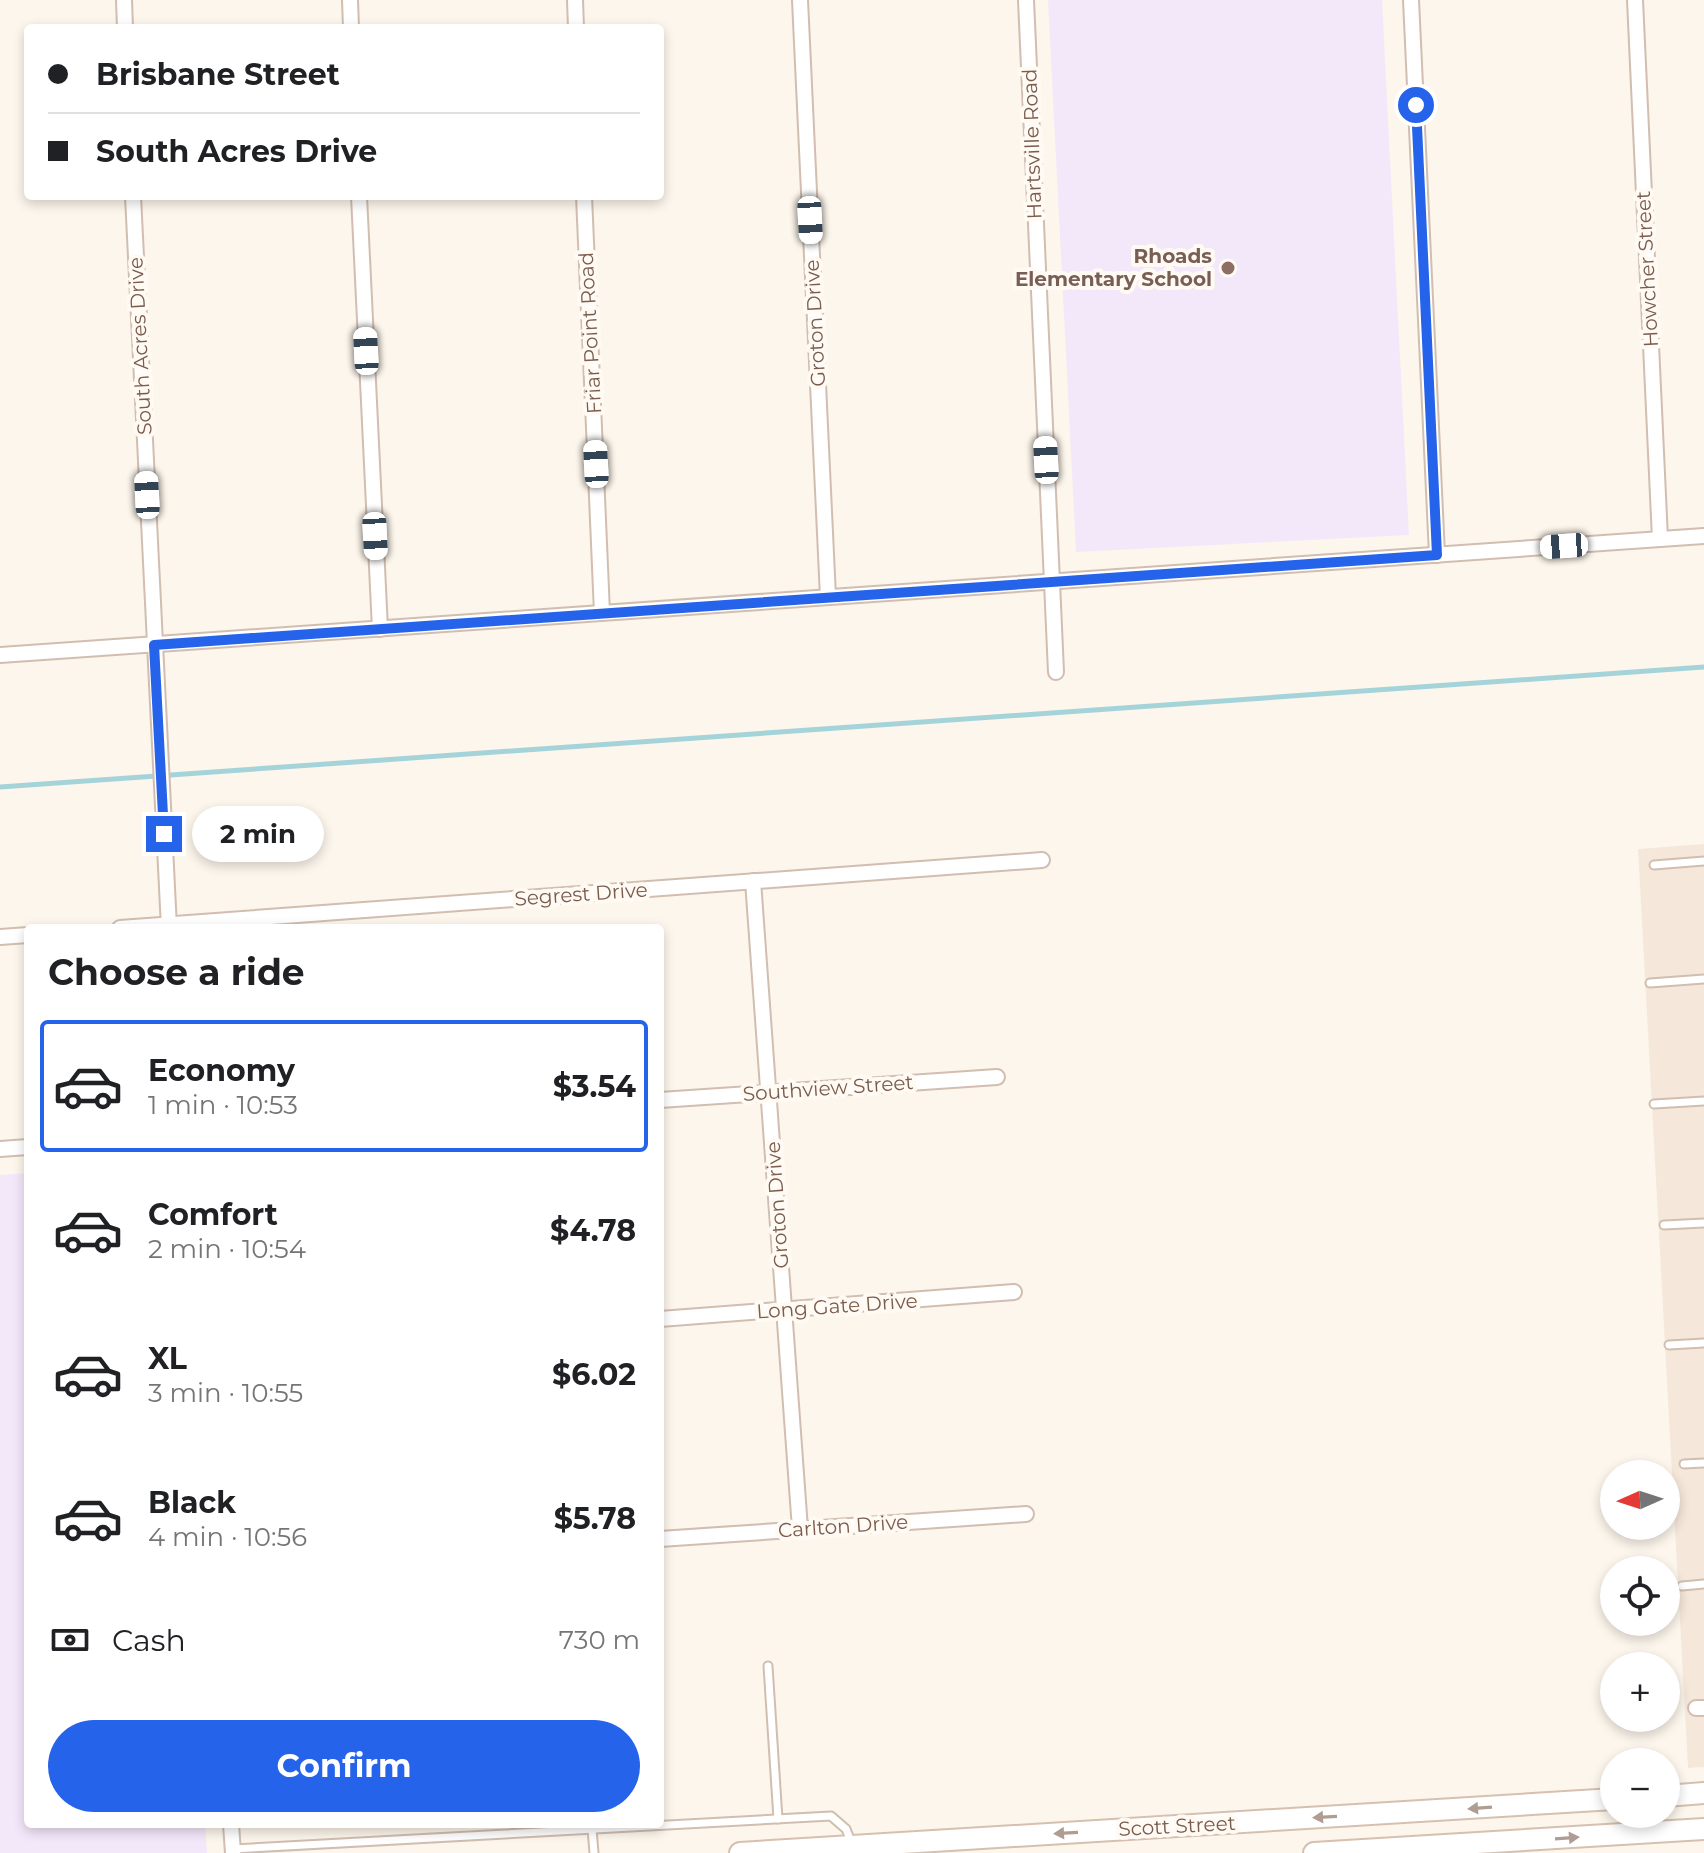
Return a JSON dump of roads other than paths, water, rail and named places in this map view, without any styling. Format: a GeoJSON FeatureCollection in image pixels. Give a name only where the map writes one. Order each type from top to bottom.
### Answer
{"type":"FeatureCollection","features":[{"type":"Feature","properties":{"kind":"main road"},"geometry":{"type":"LineString","coordinates":[[1314,1853],[1702,1829],[1701,1794],[1680,1795]]}},
{"type":"Feature","properties":{"kind":"main road","name":"Scott Street"},"geometry":{"type":"LineString","coordinates":[[740,1853],[853,1849],[1600,1800]]}},
{"type":"Feature","properties":{"kind":"main road"},"geometry":{"type":"LineString","coordinates":[[1403,1812],[1405,1848]]}},
{"type":"Feature","properties":{"kind":"street"},"geometry":{"type":"LineString","coordinates":[[124,0],[125,24]]}},
{"type":"Feature","properties":{"kind":"street"},"geometry":{"type":"LineString","coordinates":[[350,0],[351,24]]}},
{"type":"Feature","properties":{"kind":"street"},"geometry":{"type":"LineString","coordinates":[[575,0],[576,24]]}},
{"type":"Feature","properties":{"kind":"street","name":"Groton Drive"},"geometry":{"type":"LineString","coordinates":[[800,0],[828,597]]}},
{"type":"Feature","properties":{"kind":"street","name":"Hartsville Road"},"geometry":{"type":"LineString","coordinates":[[1026,0],[1056,672]]}},
{"type":"Feature","properties":{"kind":"street"},"geometry":{"type":"LineString","coordinates":[[1411,0],[1437,555]]}},
{"type":"Feature","properties":{"kind":"street","name":"Howcher Street"},"geometry":{"type":"LineString","coordinates":[[1635,0],[1660,539]]}},
{"type":"Feature","properties":{"kind":"street","name":"South Acres Drive"},"geometry":{"type":"LineString","coordinates":[[133,200],[169,924]]}},
{"type":"Feature","properties":{"kind":"street"},"geometry":{"type":"LineString","coordinates":[[359,200],[380,629]]}},
{"type":"Feature","properties":{"kind":"street","name":"Friar Point Road"},"geometry":{"type":"LineString","coordinates":[[584,200],[602,613]]}},
{"type":"Feature","properties":{"kind":"street"},"geometry":{"type":"LineString","coordinates":[[0,655],[1704,536]]}},
{"type":"Feature","properties":{"kind":"street","name":"Segrest Drive"},"geometry":{"type":"LineString","coordinates":[[195,924],[1042,860]]}},
{"type":"Feature","properties":{"kind":"street","name":"Groton Drive"},"geometry":{"type":"LineString","coordinates":[[753,881],[800,1529]]}},
{"type":"Feature","properties":{"kind":"street"},"geometry":{"type":"LineString","coordinates":[[0,937],[24,935]]}},
{"type":"Feature","properties":{"kind":"street","name":"Southview Street"},"geometry":{"type":"LineString","coordinates":[[664,1100],[997,1077]]}},
{"type":"Feature","properties":{"kind":"street"},"geometry":{"type":"LineString","coordinates":[[0,1149],[24,1147]]}},
{"type":"Feature","properties":{"kind":"street","name":"Long Gate Drive"},"geometry":{"type":"LineString","coordinates":[[664,1319],[1014,1292]]}},
{"type":"Feature","properties":{"kind":"street","name":"Carlton Drive"},"geometry":{"type":"LineString","coordinates":[[664,1539],[1026,1514]]}},
{"type":"Feature","properties":{"kind":"street"},"geometry":{"type":"LineString","coordinates":[[231,1828],[233,1851]]}},
{"type":"Feature","properties":{"kind":"lane"},"geometry":{"type":"LineString","coordinates":[[1654,865],[1704,861]]}},
{"type":"Feature","properties":{"kind":"lane"},"geometry":{"type":"LineString","coordinates":[[1650,983],[1704,979]]}},
{"type":"Feature","properties":{"kind":"lane"},"geometry":{"type":"LineString","coordinates":[[1654,1104],[1704,1101]]}},
{"type":"Feature","properties":{"kind":"lane"},"geometry":{"type":"LineString","coordinates":[[1664,1225],[1704,1223]]}},
{"type":"Feature","properties":{"kind":"lane"},"geometry":{"type":"LineString","coordinates":[[1669,1345],[1704,1343]]}},
{"type":"Feature","properties":{"kind":"lane"},"geometry":{"type":"LineString","coordinates":[[1684,1464],[1704,1463]]}},
{"type":"Feature","properties":{"kind":"lane"},"geometry":{"type":"LineString","coordinates":[[1682,1586],[1704,1584]]}},
{"type":"Feature","properties":{"kind":"lane"},"geometry":{"type":"LineString","coordinates":[[768,1666],[778,1819]]}},
{"type":"Feature","properties":{"kind":"lane"},"geometry":{"type":"LineString","coordinates":[[664,1825],[831,1816],[846,1829],[853,1849]]}},
{"type":"Feature","properties":{"kind":"lane"},"geometry":{"type":"LineString","coordinates":[[233,1851],[611,1828]]}},
{"type":"Feature","properties":{"kind":"lane"},"geometry":{"type":"LineString","coordinates":[[592,1829],[594,1853]]}},
{"type":"Feature","properties":{"kind":"waterway"},"geometry":{"type":"LineString","coordinates":[[0,787],[1704,667]]}},
{"type":"Feature","properties":{"kind":"place","name":"Rhoads Elementary School"},"geometry":{"type":"Point","coordinates":[1228,268]}}]}
